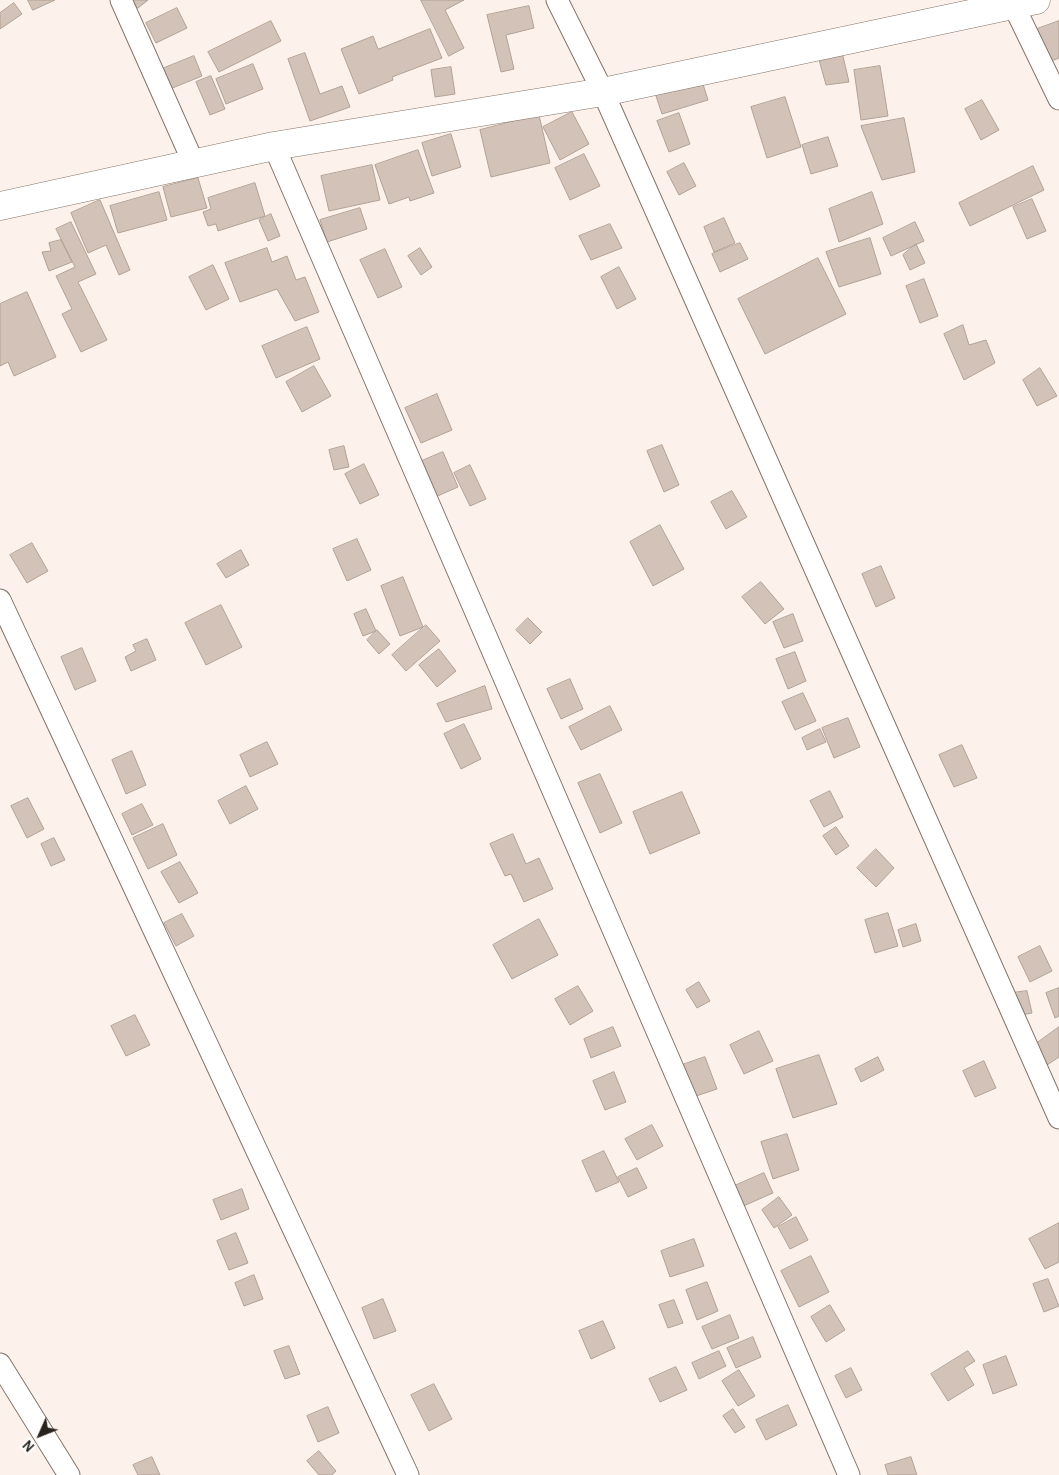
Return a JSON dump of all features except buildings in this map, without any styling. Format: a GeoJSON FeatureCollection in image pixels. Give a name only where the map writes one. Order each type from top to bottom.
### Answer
{"type":"FeatureCollection","features":[{"type":"Feature","properties":{"kind":"street"},"geometry":{"type":"LineString","coordinates":[[121,0],[194,164]]}},
{"type":"Feature","properties":{"kind":"street"},"geometry":{"type":"LineString","coordinates":[[557,0],[603,92],[1059,1118]]}},
{"type":"Feature","properties":{"kind":"street"},"geometry":{"type":"LineString","coordinates":[[0,206],[274,146],[603,92],[1020,1],[1059,99]]}},
{"type":"Feature","properties":{"kind":"street"},"geometry":{"type":"LineString","coordinates":[[274,146],[849,1475]]}},
{"type":"Feature","properties":{"kind":"street"},"geometry":{"type":"LineString","coordinates":[[0,600],[408,1475]]}},
{"type":"Feature","properties":{"kind":"street"},"geometry":{"type":"LineString","coordinates":[[0,1364],[69,1475]]}}]}
